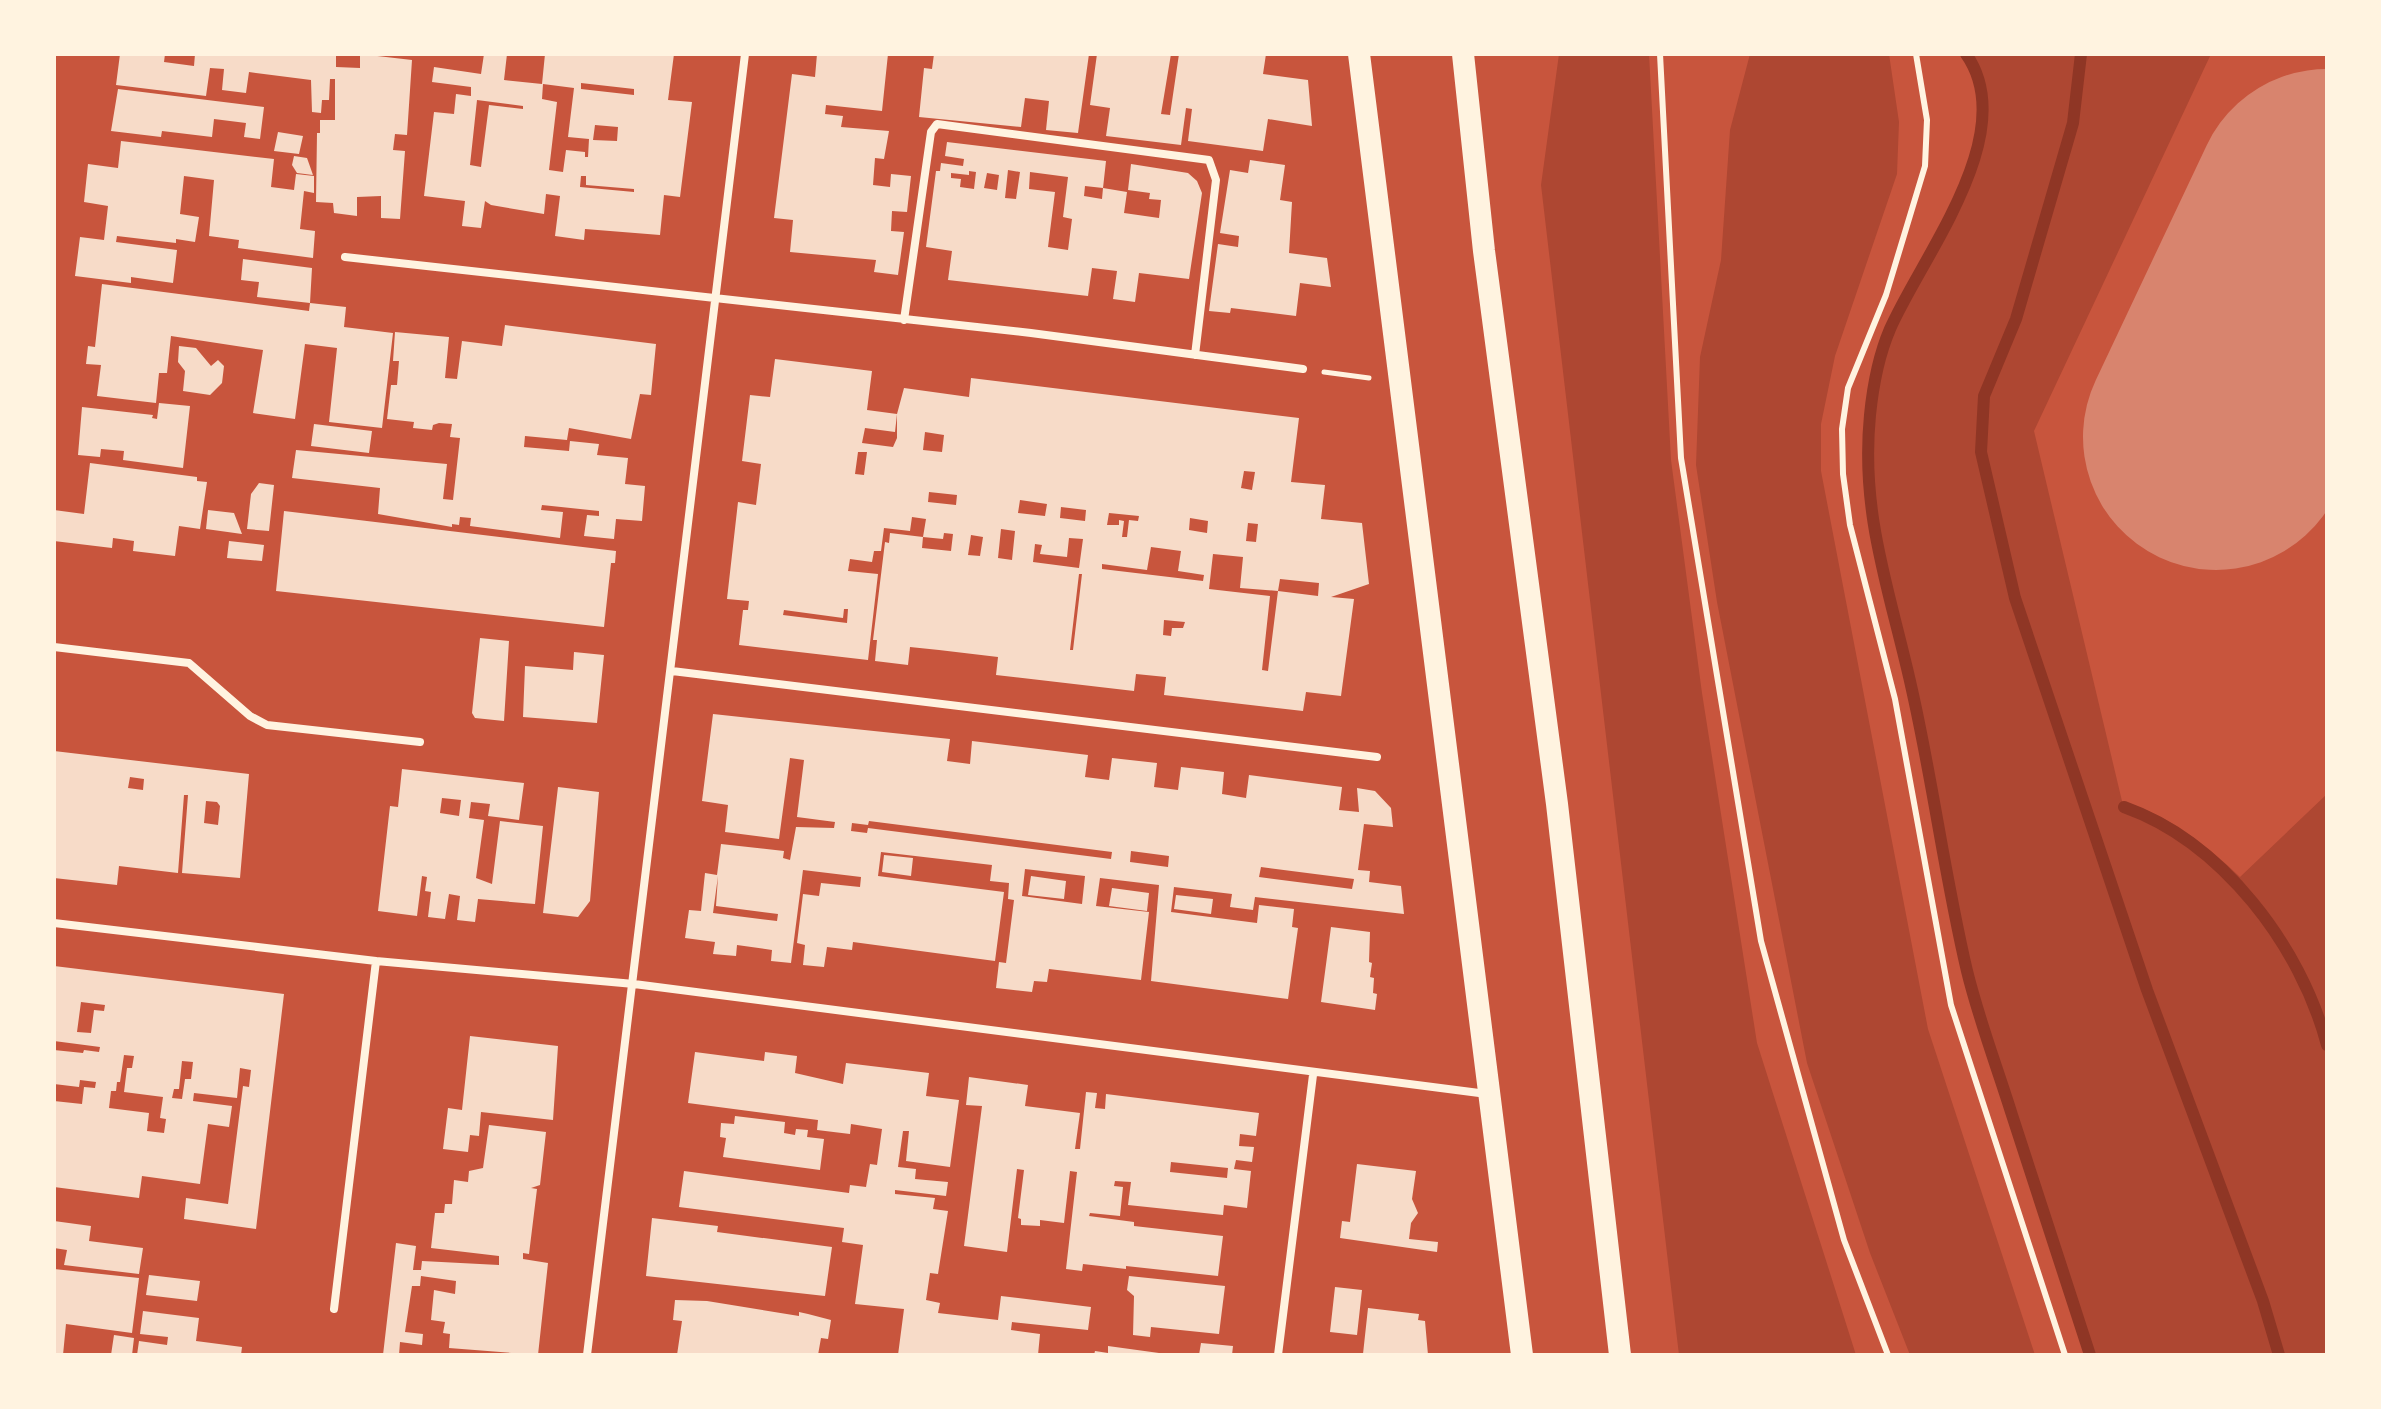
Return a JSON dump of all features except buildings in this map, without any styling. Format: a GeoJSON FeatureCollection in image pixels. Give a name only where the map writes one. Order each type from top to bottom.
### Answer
{"type":"FeatureCollection","features":[{"type":"Feature","properties":{"kind":"highway"},"geometry":{"type":"LineString","coordinates":[[1359,54],[1522,1355]]}},
{"type":"Feature","properties":{"kind":"highway"},"geometry":{"type":"LineString","coordinates":[[1463,54],[1484,251],[1557,804],[1620,1355]]}},
{"type":"Feature","properties":{"kind":"street"},"geometry":{"type":"LineString","coordinates":[[587,1355],[745,54]]}},
{"type":"Feature","properties":{"kind":"street"},"geometry":{"type":"LineString","coordinates":[[904,320],[931,132],[937,124],[1209,160],[1216,180],[1195,355]]}},
{"type":"Feature","properties":{"kind":"street"},"geometry":{"type":"LineString","coordinates":[[345,257],[1303,369]]}},
{"type":"Feature","properties":{"kind":"street"},"geometry":{"type":"LineString","coordinates":[[54,647],[189,663],[258,722],[267,725],[420,742]]}},
{"type":"Feature","properties":{"kind":"street"},"geometry":{"type":"LineString","coordinates":[[672,671],[1377,757]]}},
{"type":"Feature","properties":{"kind":"street"},"geometry":{"type":"LineString","coordinates":[[54,923],[376,961],[634,984],[1313,1075],[1487,1094]]}},
{"type":"Feature","properties":{"kind":"street"},"geometry":{"type":"LineString","coordinates":[[334,1309],[376,961]]}},
{"type":"Feature","properties":{"kind":"street"},"geometry":{"type":"LineString","coordinates":[[1278,1355],[1313,1075]]}},
{"type":"Feature","properties":{"kind":"lane"},"geometry":{"type":"LineString","coordinates":[[1660,54],[1681,458],[1761,941],[1844,1240],[1888,1355]]}},
{"type":"Feature","properties":{"kind":"lane"},"geometry":{"type":"LineString","coordinates":[[1916,54],[1927,120],[1925,166],[1886,295],[1848,388],[1842,429],[1843,474],[1850,525],[1895,699],[1951,1005],[2065,1355]]}},
{"type":"Feature","properties":{"kind":"path"},"geometry":{"type":"LineString","coordinates":[[1303,369],[1400,382]]}},
{"type":"Feature","properties":{"kind":"shaded area"},"geometry":{"type":"Polygon","coordinates":[[[1559,54],[1649,54],[1671,460],[1702,693],[1757,1043],[1856,1355],[1679,1355],[1541,185],[1559,54]]]}},
{"type":"Feature","properties":{"kind":"shaded area"},"geometry":{"type":"Polygon","coordinates":[[[1750,54],[1889,54],[1899,122],[1897,174],[1835,356],[1821,424],[1821,471],[1928,1029],[2035,1355],[1910,1355],[1870,1253],[1807,1063],[1717,602],[1696,465],[1700,357],[1721,260],[1730,130],[1750,54]]]}},
{"type":"Feature","properties":{"kind":"shaded area"},"geometry":{"type":"Polygon","coordinates":[[[1970,54],[2211,54],[2034,431],[2122,801],[2171,822],[2213,852],[2240,877],[2327,794],[2327,1355],[2093,1355],[1971,975],[1915,689],[1880,557],[1871,491],[1878,374],[1892,331],[1961,200],[1980,151],[1986,116],[1985,82],[1970,54]]]}},
{"type":"Feature","properties":{"kind":"waterway"},"geometry":{"type":"LineString","coordinates":[[1966,54],[1980,86],[1982,120],[1975,156],[1961,194],[1905,299],[1882,350],[1870,415],[1869,487],[1879,554],[1919,725],[1967,971],[2090,1355]]}},
{"type":"Feature","properties":{"kind":"waterway"},"geometry":{"type":"LineString","coordinates":[[2081,54],[2073,123],[2016,319],[1984,396],[1981,452],[2015,598],[2147,990],[2263,1301],[2279,1355]]}},
{"type":"Feature","properties":{"kind":"waterway"},"geometry":{"type":"LineString","coordinates":[[2124,807],[2160,823],[2193,845],[2252,902],[2277,935],[2298,971],[2327,1045]]}},
{"type":"Feature","properties":{"kind":"taxiway"},"geometry":{"type":"LineString","coordinates":[[2239,389],[2327,428]]}},
{"type":"Feature","properties":{"kind":"runway"},"geometry":{"type":"LineString","coordinates":[[2216,437],[2327,202]]}}]}
